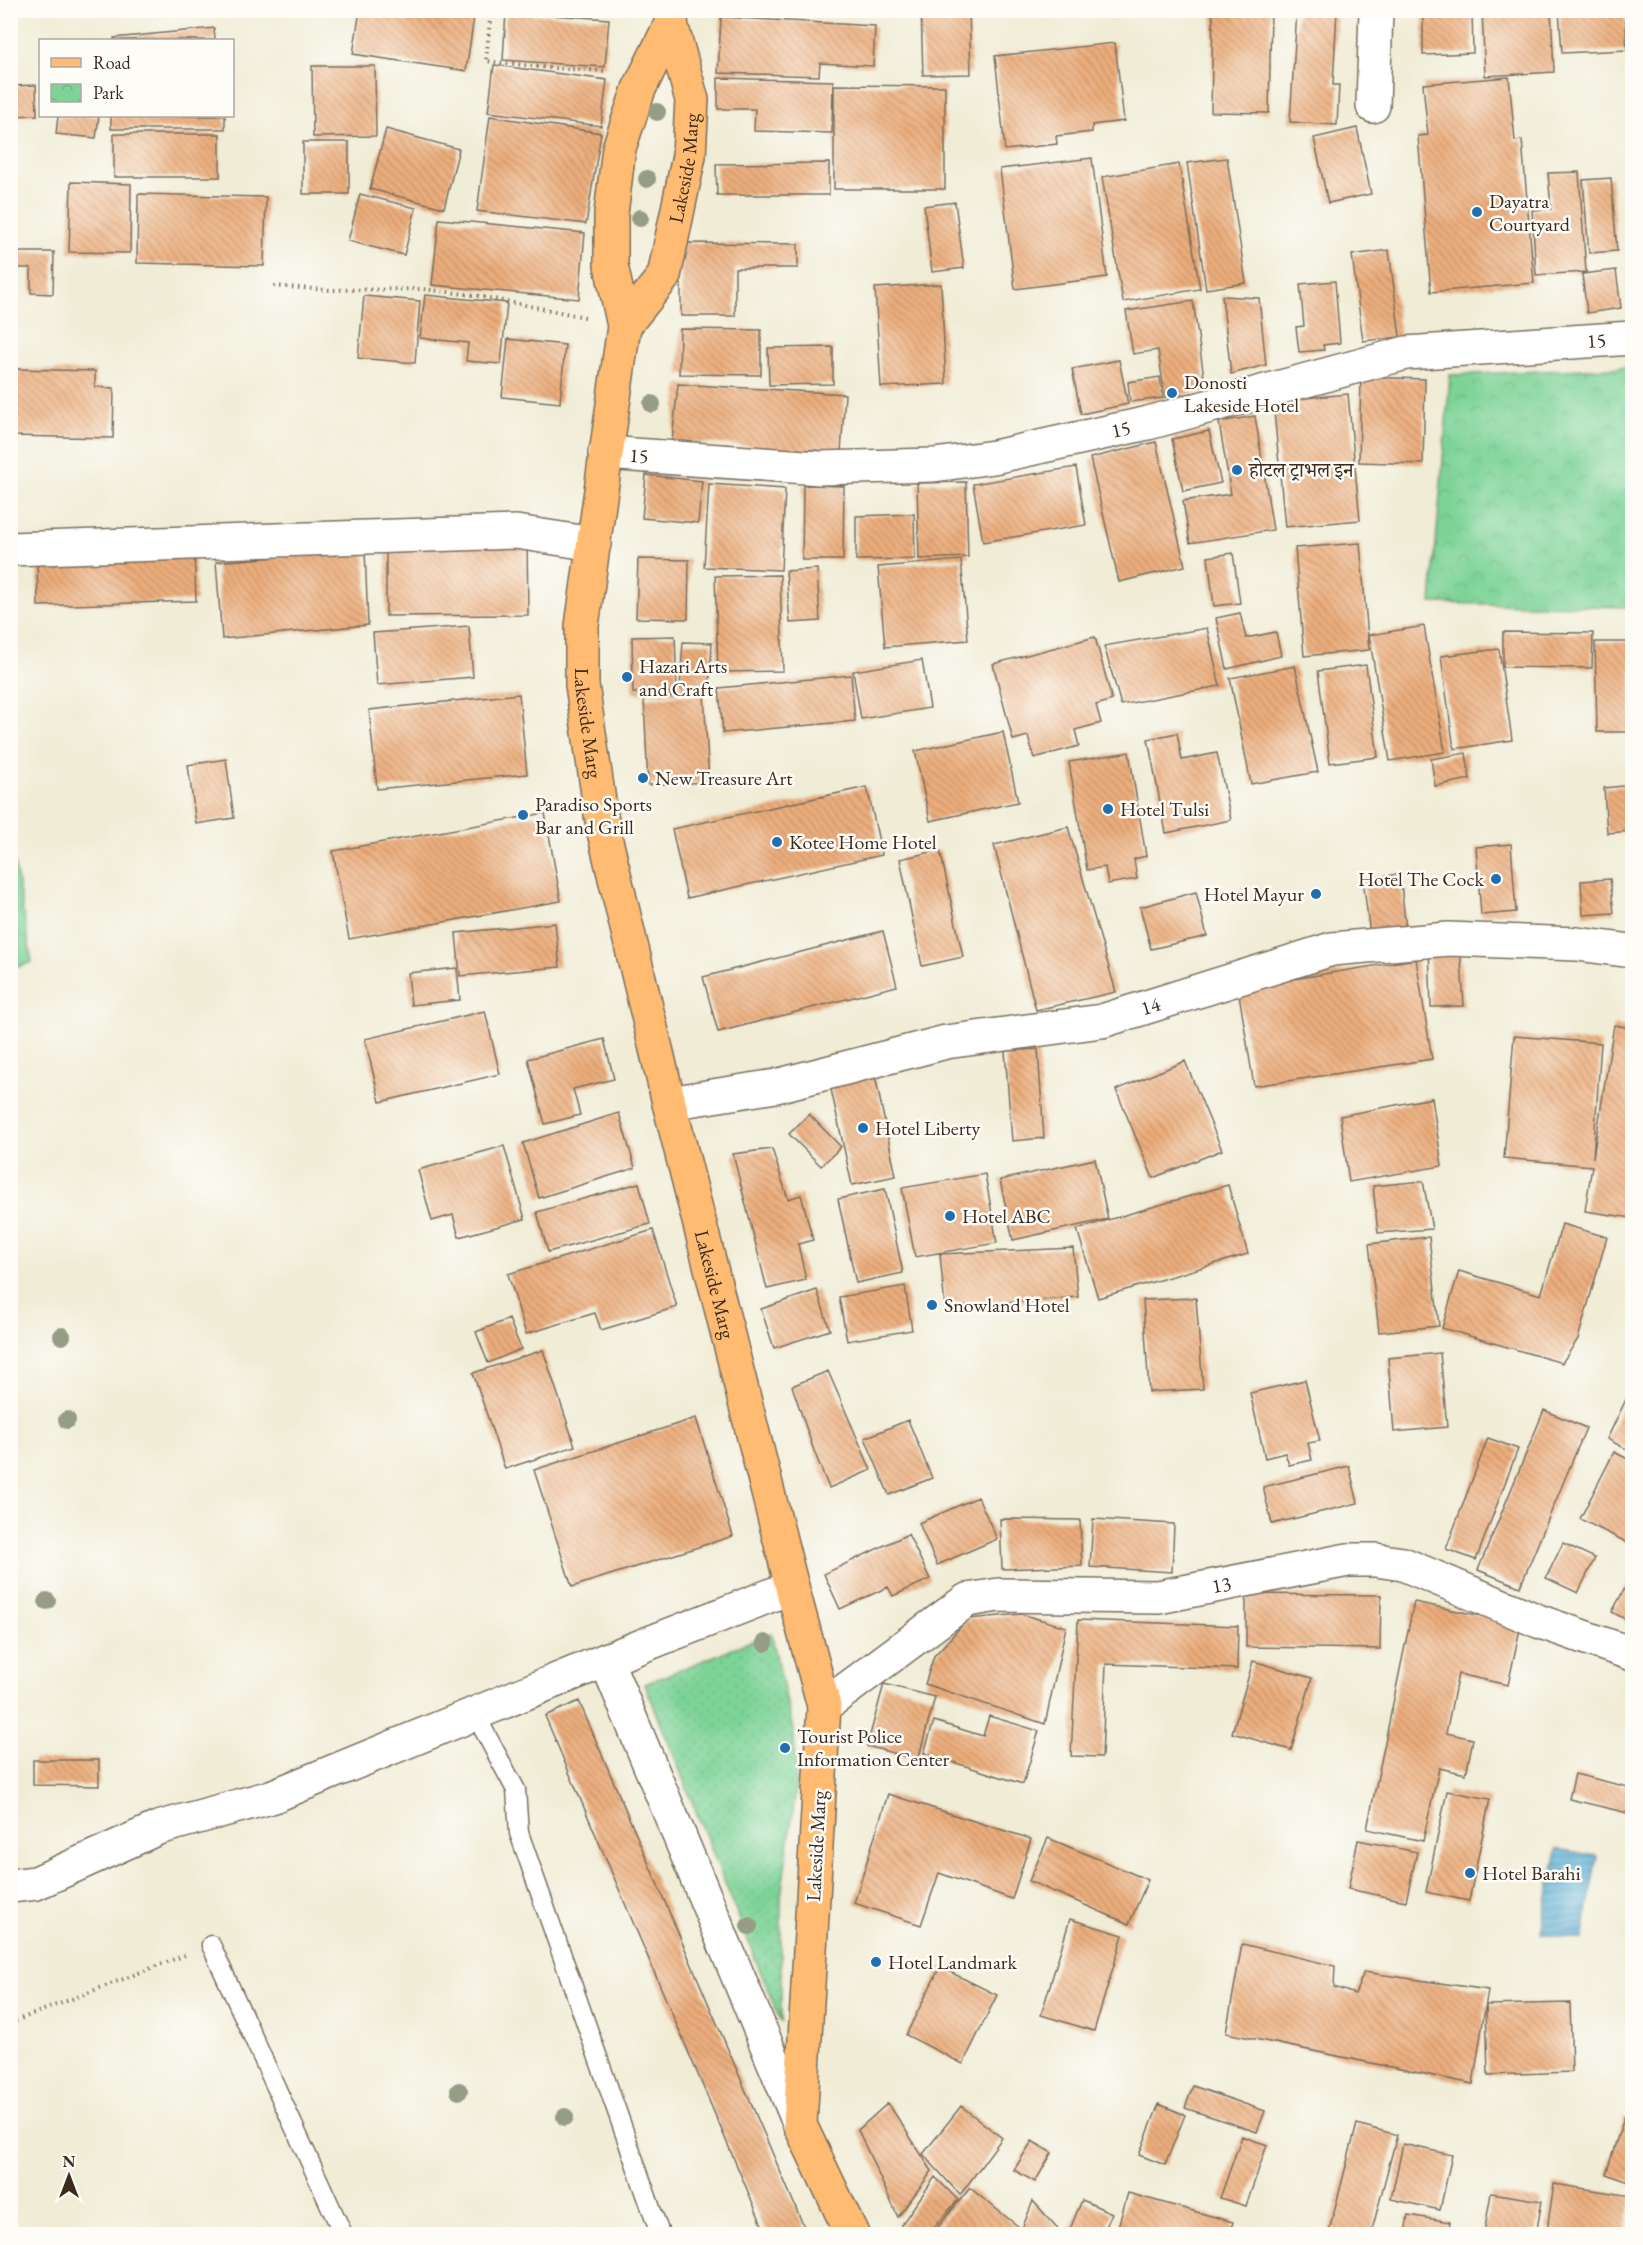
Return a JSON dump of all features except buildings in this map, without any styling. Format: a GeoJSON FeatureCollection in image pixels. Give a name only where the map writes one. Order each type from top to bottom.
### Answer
{"type":"FeatureCollection","features":[{"type":"Feature","properties":{"kind":"main road","name":"Lakeside Marg"},"geometry":{"type":"LineString","coordinates":[[672,17],[639,88],[619,148],[611,214],[611,265],[624,326],[582,627],[582,685],[603,828],[669,1103],[824,1706],[800,2125],[852,2235]]}},
{"type":"Feature","properties":{"kind":"main road","name":"Lakeside Marg"},"geometry":{"type":"LineString","coordinates":[[624,326],[664,276],[689,156],[692,100],[672,17]]}},
{"type":"Feature","properties":{"kind":"street"},"geometry":{"type":"LineString","coordinates":[[1373,105],[1376,10]]}},
{"type":"Feature","properties":{"kind":"street","name":"15"},"geometry":{"type":"LineString","coordinates":[[605,453],[820,468],[934,465],[1003,455],[1148,423],[1406,353],[1632,338]]}},
{"type":"Feature","properties":{"kind":"street"},"geometry":{"type":"LineString","coordinates":[[10,549],[516,532],[594,544]]}},
{"type":"Feature","properties":{"kind":"street","name":"14"},"geometry":{"type":"LineString","coordinates":[[669,1103],[776,1086],[946,1042],[1102,1021],[1332,949],[1448,939],[1577,944],[1632,951]]}},
{"type":"Feature","properties":{"kind":"street","name":"13"},"geometry":{"type":"LineString","coordinates":[[824,1706],[967,1600],[999,1595],[1158,1597],[1348,1560],[1376,1560],[1403,1564],[1538,1621],[1632,1654]]}},
{"type":"Feature","properties":{"kind":"street"},"geometry":{"type":"LineString","coordinates":[[10,1886],[36,1883],[158,1828],[271,1797],[606,1660],[792,1587]]}},
{"type":"Feature","properties":{"kind":"street"},"geometry":{"type":"LineString","coordinates":[[606,1660],[800,2125]]}},
{"type":"Feature","properties":{"kind":"lane"},"geometry":{"type":"LineString","coordinates":[[475,1714],[516,1790],[519,1833],[660,2235]]}},
{"type":"Feature","properties":{"kind":"lane"},"geometry":{"type":"LineString","coordinates":[[211,1945],[343,2235]]}},
{"type":"Feature","properties":{"kind":"path"},"geometry":{"type":"LineString","coordinates":[[491,10],[486,61],[611,72],[630,86],[639,88]]}},
{"type":"Feature","properties":{"kind":"path"},"geometry":{"type":"LineString","coordinates":[[274,286],[327,291],[422,289],[464,294],[624,326]]}},
{"type":"Feature","properties":{"kind":"path"},"geometry":{"type":"LineString","coordinates":[[10,2023],[211,1945]]}},
{"type":"Feature","properties":{"kind":"green space"},"geometry":{"type":"Polygon","coordinates":[[[1632,367],[1632,607],[1431,603],[1450,375],[1632,367]]]}},
{"type":"Feature","properties":{"kind":"green space"},"geometry":{"type":"Polygon","coordinates":[[[10,839],[32,962],[11,969],[10,969],[10,839]]]}},
{"type":"Feature","properties":{"kind":"green space"},"geometry":{"type":"Polygon","coordinates":[[[771,1633],[794,1734],[796,1789],[781,1896],[781,2023],[645,1684],[771,1633]]]}},
{"type":"Feature","properties":{"kind":"water"},"geometry":{"type":"Polygon","coordinates":[[[1557,1849],[1597,1856],[1582,1940],[1541,1933],[1557,1849]]]}},
{"type":"Feature","properties":{"kind":"place","name":"Dayatra Courtyard"},"geometry":{"type":"Point","coordinates":[1477,212]}},
{"type":"Feature","properties":{"kind":"place","name":"Donosti Lakeside Hotel"},"geometry":{"type":"Point","coordinates":[1172,393]}},
{"type":"Feature","properties":{"kind":"place","name":"होटल ट्राभल इन"},"geometry":{"type":"Point","coordinates":[1237,470]}},
{"type":"Feature","properties":{"kind":"place","name":"Hazari Arts and Craft"},"geometry":{"type":"Point","coordinates":[627,677]}},
{"type":"Feature","properties":{"kind":"place","name":"New Treasure Art"},"geometry":{"type":"Point","coordinates":[643,778]}},
{"type":"Feature","properties":{"kind":"place","name":"Hotel Tulsi"},"geometry":{"type":"Point","coordinates":[1108,809]}},
{"type":"Feature","properties":{"kind":"place","name":"Paradiso Sports Bar and Grill"},"geometry":{"type":"Point","coordinates":[523,815]}},
{"type":"Feature","properties":{"kind":"place","name":"Kotee Home Hotel"},"geometry":{"type":"Point","coordinates":[777,842]}},
{"type":"Feature","properties":{"kind":"place","name":"Hotel The Cock"},"geometry":{"type":"Point","coordinates":[1496,879]}},
{"type":"Feature","properties":{"kind":"place","name":"Hotel Mayur"},"geometry":{"type":"Point","coordinates":[1316,894]}},
{"type":"Feature","properties":{"kind":"place","name":"Hotel Liberty"},"geometry":{"type":"Point","coordinates":[863,1128]}},
{"type":"Feature","properties":{"kind":"place","name":"Hotel ABC"},"geometry":{"type":"Point","coordinates":[950,1216]}},
{"type":"Feature","properties":{"kind":"place","name":"Snowland Hotel"},"geometry":{"type":"Point","coordinates":[932,1305]}},
{"type":"Feature","properties":{"kind":"place","name":"Tourist Police Information Center"},"geometry":{"type":"Point","coordinates":[785,1748]}},
{"type":"Feature","properties":{"kind":"place","name":"Hotel Barahi"},"geometry":{"type":"Point","coordinates":[1470,1873]}},
{"type":"Feature","properties":{"kind":"place","name":"Hotel Landmark"},"geometry":{"type":"Point","coordinates":[876,1962]}}]}
